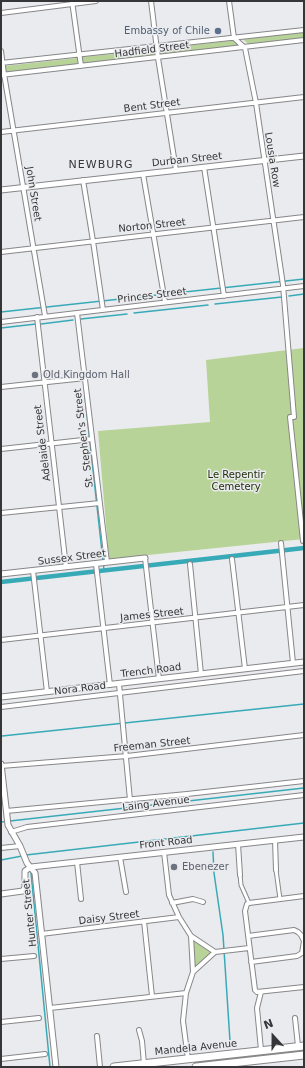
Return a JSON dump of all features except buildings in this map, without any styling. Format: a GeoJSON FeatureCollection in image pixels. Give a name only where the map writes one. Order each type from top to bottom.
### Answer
{"type":"FeatureCollection","features":[{"type":"Feature","properties":{"kind":"main road","name":"Mandela Avenue"},"geometry":{"type":"LineString","coordinates":[[114,1067],[301,1046]]}},
{"type":"Feature","properties":{"kind":"main road"},"geometry":{"type":"LineString","coordinates":[[196,1067],[304,1055]]}},
{"type":"Feature","properties":{"kind":"street"},"geometry":{"type":"LineString","coordinates":[[1,13],[73,2],[96,1]]}},
{"type":"Feature","properties":{"kind":"street"},"geometry":{"type":"LineString","coordinates":[[151,1],[156,47],[176,170]]}},
{"type":"Feature","properties":{"kind":"street"},"geometry":{"type":"LineString","coordinates":[[229,1],[234,38],[245,48]]}},
{"type":"Feature","properties":{"kind":"street"},"geometry":{"type":"LineString","coordinates":[[73,2],[81,66]]}},
{"type":"Feature","properties":{"kind":"street","name":"Hadfield Street"},"geometry":{"type":"LineString","coordinates":[[2,63],[80,56],[304,30]]}},
{"type":"Feature","properties":{"kind":"street","name":"Hadfield Street"},"geometry":{"type":"LineString","coordinates":[[2,75],[304,40]]}},
{"type":"Feature","properties":{"kind":"street","name":"Lousia Row"},"geometry":{"type":"LineString","coordinates":[[245,48],[256,103],[284,287],[294,417],[290,417],[303,541]]}},
{"type":"Feature","properties":{"kind":"street","name":"John Street"},"geometry":{"type":"LineString","coordinates":[[1,52],[2,75],[14,130],[45,316]]}},
{"type":"Feature","properties":{"kind":"street","name":"Bent Street"},"geometry":{"type":"LineString","coordinates":[[1,132],[304,97]]}},
{"type":"Feature","properties":{"kind":"street","name":"Durban Street"},"geometry":{"type":"LineString","coordinates":[[1,190],[304,156]]}},
{"type":"Feature","properties":{"kind":"street"},"geometry":{"type":"LineString","coordinates":[[204,167],[223,294]]}},
{"type":"Feature","properties":{"kind":"street"},"geometry":{"type":"LineString","coordinates":[[143,174],[164,301]]}},
{"type":"Feature","properties":{"kind":"street"},"geometry":{"type":"LineString","coordinates":[[83,180],[103,308]]}},
{"type":"Feature","properties":{"kind":"street","name":"Norton Street"},"geometry":{"type":"LineString","coordinates":[[1,252],[304,217]]}},
{"type":"Feature","properties":{"kind":"street","name":"Princes Street"},"geometry":{"type":"LineString","coordinates":[[1,322],[77,313],[103,308],[304,286]]}},
{"type":"Feature","properties":{"kind":"street","name":"St. Stephen's Street"},"geometry":{"type":"LineString","coordinates":[[77,313],[107,562]]}},
{"type":"Feature","properties":{"kind":"street","name":"Adelaide Street"},"geometry":{"type":"LineString","coordinates":[[37,317],[66,567]]}},
{"type":"Feature","properties":{"kind":"street"},"geometry":{"type":"LineString","coordinates":[[1,388],[85,378]]}},
{"type":"Feature","properties":{"kind":"street"},"geometry":{"type":"LineString","coordinates":[[1,449],[92,439]]}},
{"type":"Feature","properties":{"kind":"street"},"geometry":{"type":"LineString","coordinates":[[1,514],[100,503]]}},
{"type":"Feature","properties":{"kind":"street"},"geometry":{"type":"LineString","coordinates":[[281,543],[293,663]]}},
{"type":"Feature","properties":{"kind":"street"},"geometry":{"type":"LineString","coordinates":[[145,558],[159,679]]}},
{"type":"Feature","properties":{"kind":"street","name":"Sussex Street"},"geometry":{"type":"LineString","coordinates":[[1,574],[145,558]]}},
{"type":"Feature","properties":{"kind":"street"},"geometry":{"type":"LineString","coordinates":[[232,559],[245,669]]}},
{"type":"Feature","properties":{"kind":"street"},"geometry":{"type":"LineString","coordinates":[[96,564],[110,685]]}},
{"type":"Feature","properties":{"kind":"street"},"geometry":{"type":"LineString","coordinates":[[190,564],[202,674]]}},
{"type":"Feature","properties":{"kind":"street"},"geometry":{"type":"LineString","coordinates":[[33,571],[39,636],[47,692]]}},
{"type":"Feature","properties":{"kind":"street","name":"James Street"},"geometry":{"type":"LineString","coordinates":[[1,640],[304,605]]}},
{"type":"Feature","properties":{"kind":"street","name":"Trench Road"},"geometry":{"type":"LineString","coordinates":[[1,698],[304,662]]}},
{"type":"Feature","properties":{"kind":"street","name":"Nora Road"},"geometry":{"type":"LineString","coordinates":[[1,707],[304,671]]}},
{"type":"Feature","properties":{"kind":"street"},"geometry":{"type":"LineString","coordinates":[[119,684],[130,800]]}},
{"type":"Feature","properties":{"kind":"street","name":"Freeman Street"},"geometry":{"type":"LineString","coordinates":[[1,765],[127,756],[304,735]]}},
{"type":"Feature","properties":{"kind":"street","name":"Hunter Street"},"geometry":{"type":"LineString","coordinates":[[1,765],[6,817],[11,832],[20,846],[26,861],[35,873],[56,1067]]}},
{"type":"Feature","properties":{"kind":"street"},"geometry":{"type":"LineString","coordinates":[[6,817],[130,800],[304,781]]}},
{"type":"Feature","properties":{"kind":"street","name":"Laing Avenue"},"geometry":{"type":"LineString","coordinates":[[11,832],[27,827],[304,795]]}},
{"type":"Feature","properties":{"kind":"street","name":"Front Road"},"geometry":{"type":"LineString","coordinates":[[31,867],[304,836]]}},
{"type":"Feature","properties":{"kind":"street"},"geometry":{"type":"LineString","coordinates":[[275,840],[276,870],[280,899]]}},
{"type":"Feature","properties":{"kind":"street"},"geometry":{"type":"LineString","coordinates":[[238,844],[241,885],[249,903]]}},
{"type":"Feature","properties":{"kind":"street"},"geometry":{"type":"LineString","coordinates":[[1,848],[20,846]]}},
{"type":"Feature","properties":{"kind":"street"},"geometry":{"type":"LineString","coordinates":[[164,852],[169,895],[190,936],[192,972],[186,993],[183,1021],[188,1059]]}},
{"type":"Feature","properties":{"kind":"street"},"geometry":{"type":"LineString","coordinates":[[120,857],[126,892]]}},
{"type":"Feature","properties":{"kind":"street"},"geometry":{"type":"LineString","coordinates":[[77,862],[81,899]]}},
{"type":"Feature","properties":{"kind":"street"},"geometry":{"type":"LineString","coordinates":[[1,894],[23,891],[25,887],[25,871],[31,867]]}},
{"type":"Feature","properties":{"kind":"street"},"geometry":{"type":"LineString","coordinates":[[304,896],[249,903],[247,904],[245,911],[255,990],[257,992],[261,992],[304,987]]}},
{"type":"Feature","properties":{"kind":"street"},"geometry":{"type":"LineString","coordinates":[[172,903],[193,899],[203,902]]}},
{"type":"Feature","properties":{"kind":"street","name":"Daisy Street"},"geometry":{"type":"LineString","coordinates":[[41,934],[179,917]]}},
{"type":"Feature","properties":{"kind":"street"},"geometry":{"type":"LineString","coordinates":[[144,922],[152,996]]}},
{"type":"Feature","properties":{"kind":"street"},"geometry":{"type":"LineString","coordinates":[[248,936],[294,930],[301,935],[304,941],[302,953],[297,956],[251,962]]}},
{"type":"Feature","properties":{"kind":"street"},"geometry":{"type":"LineString","coordinates":[[190,936],[215,952]]}},
{"type":"Feature","properties":{"kind":"street"},"geometry":{"type":"LineString","coordinates":[[192,972],[215,952],[249,948]]}},
{"type":"Feature","properties":{"kind":"street"},"geometry":{"type":"LineString","coordinates":[[1,960],[34,956]]}},
{"type":"Feature","properties":{"kind":"street"},"geometry":{"type":"LineString","coordinates":[[261,992],[256,1008],[261,1050]]}},
{"type":"Feature","properties":{"kind":"street"},"geometry":{"type":"LineString","coordinates":[[50,1008],[186,993]]}},
{"type":"Feature","properties":{"kind":"street"},"geometry":{"type":"LineString","coordinates":[[1,1022],[39,1018]]}},
{"type":"Feature","properties":{"kind":"street"},"geometry":{"type":"LineString","coordinates":[[295,1018],[301,1046]]}},
{"type":"Feature","properties":{"kind":"street"},"geometry":{"type":"LineString","coordinates":[[139,1030],[142,1041],[144,1064]]}},
{"type":"Feature","properties":{"kind":"street"},"geometry":{"type":"LineString","coordinates":[[97,1036],[100,1067]]}},
{"type":"Feature","properties":{"kind":"street"},"geometry":{"type":"LineString","coordinates":[[1,1059],[45,1054]]}},
{"type":"Feature","properties":{"kind":"green space"},"geometry":{"type":"Polygon","coordinates":[[[304,32],[304,38],[249,45],[243,39],[304,32]]]}},
{"type":"Feature","properties":{"kind":"green space"},"geometry":{"type":"Polygon","coordinates":[[[235,40],[239,46],[161,55],[160,49],[235,40]]]}},
{"type":"Feature","properties":{"kind":"green space"},"geometry":{"type":"Polygon","coordinates":[[[154,50],[155,56],[82,64],[82,57],[154,50]]]}},
{"type":"Feature","properties":{"kind":"green space"},"geometry":{"type":"Polygon","coordinates":[[[77,58],[78,65],[6,72],[5,66],[77,58]]]}},
{"type":"Feature","properties":{"kind":"green space","name":"Le Repentir Cemetery"},"geometry":{"type":"Polygon","coordinates":[[[304,348],[304,539],[109,559],[98,431],[210,422],[206,360],[304,348]]]}},
{"type":"Feature","properties":{"kind":"green space"},"geometry":{"type":"Polygon","coordinates":[[[192,939],[212,952],[194,969],[192,939]]]}},
{"type":"Feature","properties":{"kind":"waterway"},"geometry":{"type":"LineString","coordinates":[[1,312],[304,279]]}},
{"type":"Feature","properties":{"kind":"waterway"},"geometry":{"type":"LineString","coordinates":[[289,296],[304,294]]}},
{"type":"Feature","properties":{"kind":"waterway"},"geometry":{"type":"LineString","coordinates":[[215,304],[282,297]]}},
{"type":"Feature","properties":{"kind":"waterway"},"geometry":{"type":"LineString","coordinates":[[134,313],[208,305]]}},
{"type":"Feature","properties":{"kind":"waterway"},"geometry":{"type":"LineString","coordinates":[[81,319],[127,314]]}},
{"type":"Feature","properties":{"kind":"waterway"},"geometry":{"type":"LineString","coordinates":[[41,324],[73,320]]}},
{"type":"Feature","properties":{"kind":"waterway"},"geometry":{"type":"LineString","coordinates":[[1,328],[36,324]]}},
{"type":"Feature","properties":{"kind":"waterway"},"geometry":{"type":"LineString","coordinates":[[85,397],[104,570]]}},
{"type":"Feature","properties":{"kind":"waterway"},"geometry":{"type":"LineString","coordinates":[[1,582],[304,548]]}},
{"type":"Feature","properties":{"kind":"waterway"},"geometry":{"type":"LineString","coordinates":[[2,736],[304,704]]}},
{"type":"Feature","properties":{"kind":"waterway"},"geometry":{"type":"LineString","coordinates":[[1,822],[304,788]]}},
{"type":"Feature","properties":{"kind":"waterway"},"geometry":{"type":"LineString","coordinates":[[26,855],[304,823]]}},
{"type":"Feature","properties":{"kind":"waterway"},"geometry":{"type":"LineString","coordinates":[[213,852],[214,873],[223,935],[230,1041]]}},
{"type":"Feature","properties":{"kind":"waterway"},"geometry":{"type":"LineString","coordinates":[[1,860],[22,856]]}},
{"type":"Feature","properties":{"kind":"waterway"},"geometry":{"type":"LineString","coordinates":[[31,873],[50,1067]]}},
{"type":"Feature","properties":{"kind":"place","name":"Embassy of Chile"},"geometry":{"type":"Point","coordinates":[218,31]}},
{"type":"Feature","properties":{"kind":"place","name":"Old Kingdom Hall"},"geometry":{"type":"Point","coordinates":[35,375]}},
{"type":"Feature","properties":{"kind":"place","name":"Ebenezer"},"geometry":{"type":"Point","coordinates":[174,867]}},
{"type":"Feature","properties":{"kind":"district","name":"NEWBURG"},"geometry":{"type":"Point","coordinates":[101,165]}}]}
